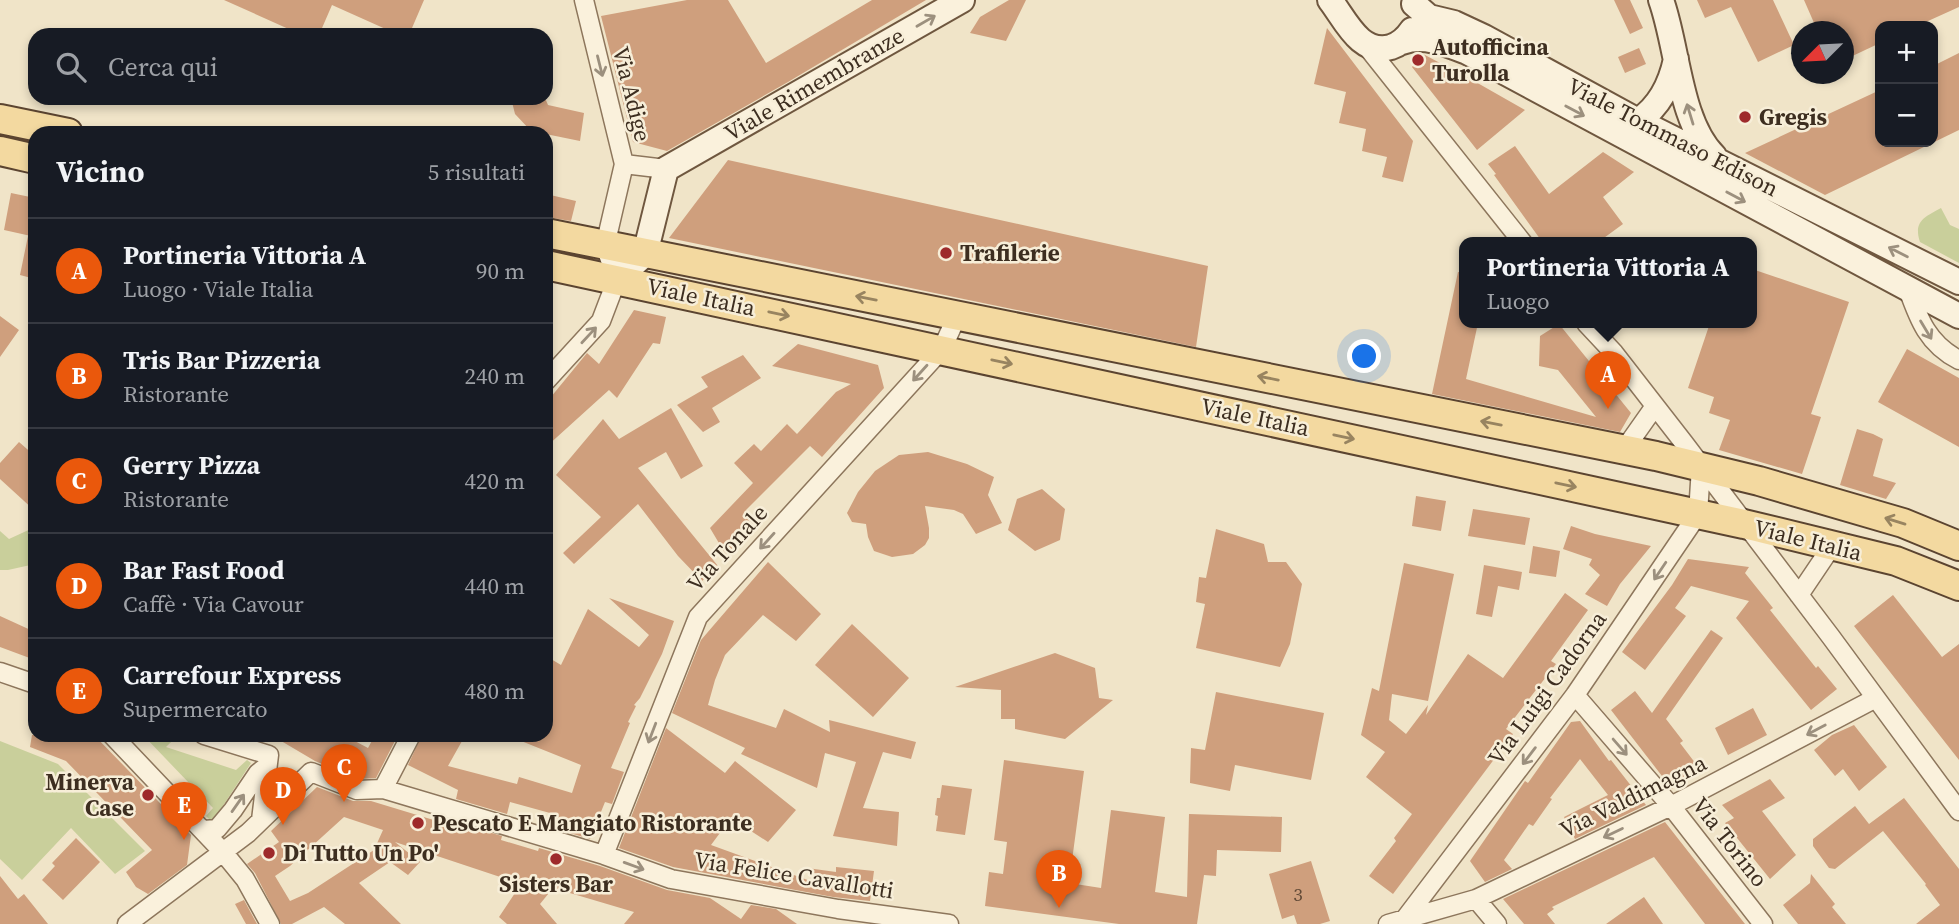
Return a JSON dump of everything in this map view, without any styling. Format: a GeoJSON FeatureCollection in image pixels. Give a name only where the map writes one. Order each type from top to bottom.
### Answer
{"type":"FeatureCollection","features":[{"type":"Feature","properties":{"kind":"main road"},"geometry":{"type":"LineString","coordinates":[[0,119],[34,126]]}},
{"type":"Feature","properties":{"kind":"main road"},"geometry":{"type":"LineString","coordinates":[[0,151],[28,157]]}},
{"type":"Feature","properties":{"kind":"main road","name":"Viale Italia"},"geometry":{"type":"LineString","coordinates":[[553,235],[1701,467],[1903,523],[1959,546]]}},
{"type":"Feature","properties":{"kind":"main road","name":"Viale Italia"},"geometry":{"type":"LineString","coordinates":[[553,266],[1744,524],[1896,561],[1959,586]]}},
{"type":"Feature","properties":{"kind":"street","name":"Via Adige"},"geometry":{"type":"LineString","coordinates":[[584,0],[624,164],[605,246]]}},
{"type":"Feature","properties":{"kind":"street","name":"Viale Rimembranze"},"geometry":{"type":"LineString","coordinates":[[666,169],[962,0]]}},
{"type":"Feature","properties":{"kind":"street"},"geometry":{"type":"LineString","coordinates":[[1330,0],[1354,34],[1364,43],[1517,237]]}},
{"type":"Feature","properties":{"kind":"street"},"geometry":{"type":"LineString","coordinates":[[1661,0],[1693,124],[1704,145],[1723,164]]}},
{"type":"Feature","properties":{"kind":"street"},"geometry":{"type":"LineString","coordinates":[[1405,94],[1390,70],[1402,41],[1414,26],[1413,2]]}},
{"type":"Feature","properties":{"kind":"street","name":"Viale Tommaso Edison"},"geometry":{"type":"LineString","coordinates":[[1413,2],[1429,17],[1454,23],[1484,37],[1638,121],[1959,282]]}},
{"type":"Feature","properties":{"kind":"street","name":"Viale Tommaso Edison"},"geometry":{"type":"LineString","coordinates":[[1364,43],[1370,47],[1385,49],[1418,37],[1467,52],[1959,316]]}},
{"type":"Feature","properties":{"kind":"street"},"geometry":{"type":"LineString","coordinates":[[1638,121],[1654,109],[1671,75],[1676,55]]}},
{"type":"Feature","properties":{"kind":"street"},"geometry":{"type":"LineString","coordinates":[[553,373],[601,321],[617,279],[645,254],[666,169],[624,164]]}},
{"type":"Feature","properties":{"kind":"street"},"geometry":{"type":"LineString","coordinates":[[605,246],[617,279]]}},
{"type":"Feature","properties":{"kind":"street"},"geometry":{"type":"LineString","coordinates":[[1935,270],[1914,292],[1916,313],[1940,348],[1959,360]]}},
{"type":"Feature","properties":{"kind":"street","name":"Via Tonale"},"geometry":{"type":"LineString","coordinates":[[604,855],[698,617],[942,349],[957,316]]}},
{"type":"Feature","properties":{"kind":"street"},"geometry":{"type":"LineString","coordinates":[[1591,328],[1655,406],[1959,811]]}},
{"type":"Feature","properties":{"kind":"street"},"geometry":{"type":"LineString","coordinates":[[1624,450],[1655,406]]}},
{"type":"Feature","properties":{"kind":"street"},"geometry":{"type":"LineString","coordinates":[[1698,514],[1701,467]]}},
{"type":"Feature","properties":{"kind":"street","name":"Via Luigi Cadorna"},"geometry":{"type":"LineString","coordinates":[[1398,922],[1575,695],[1698,514]]}},
{"type":"Feature","properties":{"kind":"street"},"geometry":{"type":"LineString","coordinates":[[1799,595],[1832,546]]}},
{"type":"Feature","properties":{"kind":"street"},"geometry":{"type":"LineString","coordinates":[[0,672],[28,682]]}},
{"type":"Feature","properties":{"kind":"street","name":"Via Torino"},"geometry":{"type":"LineString","coordinates":[[1575,695],[1671,806],[1763,924]]}},
{"type":"Feature","properties":{"kind":"street","name":"Via Valdimagna"},"geometry":{"type":"LineString","coordinates":[[1398,922],[1476,899],[1671,806],[1876,698]]}},
{"type":"Feature","properties":{"kind":"street"},"geometry":{"type":"LineString","coordinates":[[120,742],[201,827],[245,878],[270,924]]}},
{"type":"Feature","properties":{"kind":"street"},"geometry":{"type":"LineString","coordinates":[[127,924],[261,820],[270,755],[227,742]]}},
{"type":"Feature","properties":{"kind":"street"},"geometry":{"type":"LineString","coordinates":[[383,789],[407,742]]}},
{"type":"Feature","properties":{"kind":"street"},"geometry":{"type":"LineString","coordinates":[[201,827],[216,829],[233,810],[258,773],[267,766]]}},
{"type":"Feature","properties":{"kind":"street","name":"Via Felice Cavallotti"},"geometry":{"type":"LineString","coordinates":[[261,820],[311,772],[358,790],[383,789],[604,855],[671,879],[834,917],[949,924]]}},
{"type":"Feature","properties":{"kind":"street"},"geometry":{"type":"LineString","coordinates":[[198,870],[202,855],[201,827]]}},
{"type":"Feature","properties":{"kind":"street"},"geometry":{"type":"LineString","coordinates":[[1476,899],[1497,924]]}},
{"type":"Feature","properties":{"kind":"green space"},"geometry":{"type":"Polygon","coordinates":[[[1941,208],[1950,225],[1959,229],[1959,263],[1920,242],[1919,224],[1925,217],[1941,208]]]}},
{"type":"Feature","properties":{"kind":"green space"},"geometry":{"type":"Polygon","coordinates":[[[28,530],[28,566],[0,570],[0,531],[9,539],[28,530]]]}},
{"type":"Feature","properties":{"kind":"green space"},"geometry":{"type":"Polygon","coordinates":[[[0,741],[58,764],[145,851],[115,874],[71,828],[22,880],[0,859],[0,741]]]}},
{"type":"Feature","properties":{"kind":"green space"},"geometry":{"type":"Polygon","coordinates":[[[150,742],[171,742],[166,747],[236,770],[247,760],[251,763],[213,821],[206,816],[213,808],[150,742]]]}},
{"type":"Feature","properties":{"kind":"building"},"geometry":{"type":"Polygon","coordinates":[[[224,0],[424,0],[412,28],[383,28],[332,5],[322,28],[286,28],[224,0]]]}},
{"type":"Feature","properties":{"kind":"building"},"geometry":{"type":"Polygon","coordinates":[[[687,0],[728,0],[766,63],[872,0],[926,0],[667,151],[633,142],[601,16],[687,0]]]}},
{"type":"Feature","properties":{"kind":"building"},"geometry":{"type":"Polygon","coordinates":[[[1009,0],[1026,0],[1006,41],[970,33],[980,17],[1009,0]]]}},
{"type":"Feature","properties":{"kind":"building"},"geometry":{"type":"Polygon","coordinates":[[[1614,0],[1630,0],[1643,28],[1630,34],[1614,0]]]}},
{"type":"Feature","properties":{"kind":"building"},"geometry":{"type":"Polygon","coordinates":[[[1697,0],[1773,0],[1791,39],[1791,46],[1758,62],[1731,7],[1705,18],[1697,0]]]}},
{"type":"Feature","properties":{"kind":"building"},"geometry":{"type":"Polygon","coordinates":[[[1804,0],[1959,0],[1959,7],[1928,21],[1875,21],[1875,45],[1854,55],[1854,21],[1813,21],[1804,0]]]}},
{"type":"Feature","properties":{"kind":"building"},"geometry":{"type":"Polygon","coordinates":[[[1327,28],[1413,141],[1403,182],[1382,177],[1387,157],[1362,151],[1366,129],[1339,123],[1346,92],[1314,84],[1327,28]]]}},
{"type":"Feature","properties":{"kind":"building"},"geometry":{"type":"Polygon","coordinates":[[[1639,48],[1646,64],[1625,73],[1618,57],[1639,48]]]}},
{"type":"Feature","properties":{"kind":"building"},"geometry":{"type":"Polygon","coordinates":[[[1959,53],[1959,130],[1938,140],[1938,84],[1938,64],[1959,53]]]}},
{"type":"Feature","properties":{"kind":"building"},"geometry":{"type":"Polygon","coordinates":[[[1423,54],[1525,110],[1477,150],[1412,67],[1423,54]]]}},
{"type":"Feature","properties":{"kind":"building"},"geometry":{"type":"Polygon","coordinates":[[[1875,92],[1875,147],[1924,147],[1825,195],[1745,153],[1875,92]]]}},
{"type":"Feature","properties":{"kind":"building"},"geometry":{"type":"Polygon","coordinates":[[[513,105],[548,105],[584,113],[580,141],[553,135],[553,126],[526,126],[515,114],[513,105]]]}},
{"type":"Feature","properties":{"kind":"building"},"geometry":{"type":"Polygon","coordinates":[[[1515,146],[1549,194],[1603,152],[1634,172],[1603,197],[1623,224],[1605,237],[1539,237],[1488,164],[1515,146]]]}},
{"type":"Feature","properties":{"kind":"building","name":"Trafilerie"},"geometry":{"type":"Polygon","coordinates":[[[728,160],[1208,266],[1196,347],[669,238],[728,160]]]}},
{"type":"Feature","properties":{"kind":"building"},"geometry":{"type":"Polygon","coordinates":[[[11,193],[28,197],[28,235],[4,230],[11,193]]]}},
{"type":"Feature","properties":{"kind":"building"},"geometry":{"type":"Polygon","coordinates":[[[553,196],[576,201],[571,221],[553,218],[553,196]]]}},
{"type":"Feature","properties":{"kind":"building"},"geometry":{"type":"Polygon","coordinates":[[[28,236],[28,277],[20,275],[28,236]]]}},
{"type":"Feature","properties":{"kind":"building"},"geometry":{"type":"Polygon","coordinates":[[[1757,271],[1849,302],[1811,414],[1821,417],[1802,474],[1719,450],[1730,420],[1709,413],[1714,397],[1688,388],[1708,328],[1757,328],[1757,271]]]}},
{"type":"Feature","properties":{"kind":"building"},"geometry":{"type":"Polygon","coordinates":[[[1458,272],[1459,328],[1477,328],[1466,379],[1596,417],[1558,370],[1539,366],[1540,336],[1553,328],[1562,328],[1631,413],[1620,432],[1432,394],[1458,272]]]}},
{"type":"Feature","properties":{"kind":"building"},"geometry":{"type":"Polygon","coordinates":[[[634,310],[666,317],[660,344],[653,343],[617,398],[609,390],[553,441],[553,394],[587,353],[599,364],[634,310]]]}},
{"type":"Feature","properties":{"kind":"building"},"geometry":{"type":"Polygon","coordinates":[[[0,316],[19,330],[0,357],[0,316]]]}},
{"type":"Feature","properties":{"kind":"building"},"geometry":{"type":"Polygon","coordinates":[[[798,344],[878,365],[884,388],[822,457],[810,446],[746,510],[757,520],[726,555],[710,528],[753,483],[734,463],[754,444],[761,451],[787,424],[797,434],[836,392],[851,384],[772,366],[798,344]]]}},
{"type":"Feature","properties":{"kind":"building"},"geometry":{"type":"Polygon","coordinates":[[[1907,349],[1959,378],[1959,447],[1878,402],[1907,349]]]}},
{"type":"Feature","properties":{"kind":"building"},"geometry":{"type":"Polygon","coordinates":[[[743,355],[761,378],[712,408],[720,422],[703,432],[677,405],[708,387],[701,377],[743,355]]]}},
{"type":"Feature","properties":{"kind":"building"},"geometry":{"type":"Polygon","coordinates":[[[671,408],[703,466],[681,479],[666,452],[638,468],[718,566],[702,581],[678,556],[638,504],[574,564],[563,553],[601,517],[556,475],[603,419],[619,439],[671,408]]]}},
{"type":"Feature","properties":{"kind":"building"},"geometry":{"type":"Polygon","coordinates":[[[1857,429],[1883,439],[1873,476],[1896,483],[1886,499],[1840,485],[1857,429]]]}},
{"type":"Feature","properties":{"kind":"building"},"geometry":{"type":"Polygon","coordinates":[[[19,442],[28,450],[28,505],[0,479],[0,463],[19,442]]]}},
{"type":"Feature","properties":{"kind":"building"},"geometry":{"type":"Polygon","coordinates":[[[928,452],[967,464],[994,477],[988,495],[1002,523],[976,534],[963,514],[925,506],[929,538],[925,545],[913,554],[892,557],[874,551],[866,524],[852,522],[847,513],[858,492],[875,471],[899,455],[928,452]]]}},
{"type":"Feature","properties":{"kind":"building"},"geometry":{"type":"Polygon","coordinates":[[[1042,489],[1065,509],[1060,540],[1035,551],[1008,530],[1017,499],[1042,489]]]}},
{"type":"Feature","properties":{"kind":"building"},"geometry":{"type":"Polygon","coordinates":[[[1416,496],[1446,501],[1441,531],[1412,526],[1416,496]]]}},
{"type":"Feature","properties":{"kind":"building"},"geometry":{"type":"Polygon","coordinates":[[[1473,509],[1530,518],[1525,545],[1468,536],[1473,509]]]}},
{"type":"Feature","properties":{"kind":"building"},"geometry":{"type":"Polygon","coordinates":[[[1571,526],[1651,546],[1620,584],[1607,606],[1585,594],[1600,575],[1589,565],[1592,559],[1563,549],[1571,526]]]}},
{"type":"Feature","properties":{"kind":"building"},"geometry":{"type":"Polygon","coordinates":[[[1216,529],[1264,544],[1268,562],[1286,562],[1302,584],[1290,644],[1280,667],[1196,648],[1205,604],[1196,602],[1199,577],[1206,578],[1216,529]]]}},
{"type":"Feature","properties":{"kind":"building"},"geometry":{"type":"Polygon","coordinates":[[[1533,546],[1560,551],[1556,577],[1529,573],[1533,546]]]}},
{"type":"Feature","properties":{"kind":"building"},"geometry":{"type":"Polygon","coordinates":[[[1688,559],[1749,567],[1745,573],[1773,608],[1770,610],[1816,668],[1818,666],[1837,689],[1811,710],[1736,618],[1749,601],[1691,586],[1675,608],[1686,616],[1645,670],[1622,652],[1688,559]]]}},
{"type":"Feature","properties":{"kind":"building"},"geometry":{"type":"Polygon","coordinates":[[[768,562],[821,614],[796,641],[763,615],[725,655],[708,705],[776,728],[784,709],[830,732],[829,720],[916,742],[911,759],[883,752],[863,808],[899,812],[897,846],[833,836],[856,762],[825,753],[817,788],[741,754],[745,748],[672,713],[701,640],[768,562]]]}},
{"type":"Feature","properties":{"kind":"building"},"geometry":{"type":"Polygon","coordinates":[[[1404,563],[1454,574],[1428,701],[1392,694],[1389,720],[1406,734],[1428,705],[1426,715],[1468,654],[1503,678],[1565,593],[1588,610],[1551,661],[1556,664],[1506,729],[1513,734],[1393,894],[1369,876],[1396,841],[1394,838],[1412,814],[1366,777],[1385,752],[1361,735],[1372,688],[1379,691],[1404,563]]]}},
{"type":"Feature","properties":{"kind":"building"},"geometry":{"type":"Polygon","coordinates":[[[1484,565],[1522,572],[1519,590],[1498,586],[1492,617],[1476,614],[1484,565]]]}},
{"type":"Feature","properties":{"kind":"building"},"geometry":{"type":"Polygon","coordinates":[[[1893,595],[1942,657],[1959,644],[1959,760],[1854,626],[1893,595]]]}},
{"type":"Feature","properties":{"kind":"building"},"geometry":{"type":"Polygon","coordinates":[[[609,598],[674,621],[662,654],[634,705],[636,706],[628,722],[630,723],[611,768],[624,772],[612,804],[605,802],[590,839],[546,826],[550,813],[510,802],[507,814],[456,799],[458,790],[408,765],[419,742],[461,742],[448,766],[517,784],[519,777],[572,793],[581,765],[524,742],[553,742],[553,660],[561,665],[588,609],[639,647],[649,635],[609,598]]]}},
{"type":"Feature","properties":{"kind":"building"},"geometry":{"type":"Polygon","coordinates":[[[0,616],[28,629],[28,657],[0,647],[0,616]]]}},
{"type":"Feature","properties":{"kind":"building"},"geometry":{"type":"Polygon","coordinates":[[[852,624],[909,678],[873,717],[815,665],[852,624]]]}},
{"type":"Feature","properties":{"kind":"building"},"geometry":{"type":"Polygon","coordinates":[[[1711,630],[1723,638],[1666,719],[1699,768],[1672,789],[1611,710],[1635,691],[1652,713],[1711,630]]]}},
{"type":"Feature","properties":{"kind":"building"},"geometry":{"type":"Polygon","coordinates":[[[1055,653],[1095,668],[1099,698],[1113,700],[1065,739],[1015,729],[1015,719],[1001,719],[1001,690],[955,687],[1055,653]]]}},
{"type":"Feature","properties":{"kind":"building"},"geometry":{"type":"Polygon","coordinates":[[[1216,692],[1324,713],[1311,780],[1235,765],[1230,791],[1190,783],[1191,748],[1205,750],[1216,692]]]}},
{"type":"Feature","properties":{"kind":"building"},"geometry":{"type":"Polygon","coordinates":[[[1753,708],[1767,735],[1728,755],[1715,728],[1753,708]]]}},
{"type":"Feature","properties":{"kind":"building"},"geometry":{"type":"Polygon","coordinates":[[[1580,721],[1646,805],[1575,839],[1564,817],[1608,795],[1580,759],[1550,798],[1552,799],[1533,826],[1529,824],[1504,860],[1512,869],[1485,882],[1470,861],[1525,781],[1528,783],[1571,722],[1580,721]]]}},
{"type":"Feature","properties":{"kind":"building"},"geometry":{"type":"Polygon","coordinates":[[[1854,725],[1887,767],[1859,791],[1843,769],[1835,776],[1814,750],[1832,735],[1854,725]]]}},
{"type":"Feature","properties":{"kind":"building"},"geometry":{"type":"Polygon","coordinates":[[[666,728],[725,773],[735,761],[796,810],[768,842],[731,818],[711,845],[827,887],[829,883],[807,868],[836,872],[836,867],[874,871],[870,901],[833,897],[673,867],[619,848],[666,728]]]}},
{"type":"Feature","properties":{"kind":"building"},"geometry":{"type":"Polygon","coordinates":[[[31,742],[101,742],[191,835],[187,865],[148,894],[136,887],[126,872],[152,850],[66,761],[30,747],[31,742]]]}},
{"type":"Feature","properties":{"kind":"building"},"geometry":{"type":"Polygon","coordinates":[[[283,742],[357,742],[368,748],[371,742],[394,742],[376,778],[359,779],[315,761],[283,742]]]}},
{"type":"Feature","properties":{"kind":"building"},"geometry":{"type":"Polygon","coordinates":[[[1004,760],[1084,771],[1069,883],[1101,888],[1111,810],[1165,817],[1155,892],[1187,897],[1189,814],[1282,817],[1281,852],[1217,850],[1216,876],[1204,875],[1197,924],[1119,924],[985,906],[989,872],[1003,874],[1007,842],[994,840],[1004,760]]]}},
{"type":"Feature","properties":{"kind":"building"},"geometry":{"type":"Polygon","coordinates":[[[1770,779],[1785,798],[1762,811],[1796,855],[1770,879],[1725,823],[1734,818],[1722,805],[1770,779]]]}},
{"type":"Feature","properties":{"kind":"building"},"geometry":{"type":"Polygon","coordinates":[[[942,785],[972,789],[965,835],[936,831],[937,798],[940,798],[942,785]]]}},
{"type":"Feature","properties":{"kind":"building"},"geometry":{"type":"Polygon","coordinates":[[[317,787],[353,801],[371,801],[450,825],[451,821],[502,836],[501,840],[600,866],[667,890],[710,898],[741,919],[751,905],[776,909],[797,924],[624,924],[634,912],[553,888],[540,904],[557,924],[507,924],[499,917],[521,884],[395,842],[420,862],[408,875],[390,862],[359,883],[401,924],[345,924],[324,907],[292,924],[281,924],[255,873],[247,864],[279,842],[271,831],[317,787]],[[344,817],[290,866],[275,876],[290,901],[308,893],[374,850],[383,830],[344,817]]]}},
{"type":"Feature","properties":{"kind":"building"},"geometry":{"type":"Polygon","coordinates":[[[1904,798],[1959,869],[1959,924],[1916,924],[1940,905],[1883,831],[1835,869],[1829,868],[1813,846],[1813,839],[1855,806],[1869,824],[1904,798]]]}},
{"type":"Feature","properties":{"kind":"building"},"geometry":{"type":"Polygon","coordinates":[[[1665,822],[1745,924],[1705,924],[1654,857],[1552,907],[1554,909],[1547,914],[1555,924],[1524,924],[1503,899],[1665,822]]]}},
{"type":"Feature","properties":{"kind":"building"},"geometry":{"type":"Polygon","coordinates":[[[76,838],[100,862],[63,900],[42,880],[55,866],[52,863],[76,838]]]}},
{"type":"Feature","properties":{"kind":"building"},"geometry":{"type":"Polygon","coordinates":[[[1311,861],[1330,921],[1297,924],[1294,915],[1282,919],[1269,874],[1311,861]]]}},
{"type":"Feature","properties":{"kind":"building"},"geometry":{"type":"Polygon","coordinates":[[[1811,874],[1835,904],[1832,907],[1846,924],[1798,924],[1783,905],[1810,883],[1811,874]]]}},
{"type":"Feature","properties":{"kind":"building"},"geometry":{"type":"Polygon","coordinates":[[[0,876],[18,899],[24,894],[48,924],[0,924],[0,876]]]}},
{"type":"Feature","properties":{"kind":"building"},"geometry":{"type":"Polygon","coordinates":[[[1644,897],[1663,924],[1606,924],[1644,897]]]}},
{"type":"Feature","properties":{"kind":"building"},"geometry":{"type":"Polygon","coordinates":[[[244,900],[257,924],[246,924],[235,904],[244,900]]]}},
{"type":"Feature","properties":{"kind":"place","name":"Autofficina Turolla"},"geometry":{"type":"Point","coordinates":[1418,60]}},
{"type":"Feature","properties":{"kind":"place","name":"Gregis"},"geometry":{"type":"Point","coordinates":[1745,117]}},
{"type":"Feature","properties":{"kind":"place","name":"Trafilerie"},"geometry":{"type":"Point","coordinates":[946,253]}},
{"type":"Feature","properties":{"kind":"place","name":"Portineria Vittoria A"},"geometry":{"type":"Point","coordinates":[1608,409]}},
{"type":"Feature","properties":{"kind":"place","name":"Minerva Case"},"geometry":{"type":"Point","coordinates":[148,795]}},
{"type":"Feature","properties":{"kind":"place","name":"Gerry Pizza"},"geometry":{"type":"Point","coordinates":[344,802]}},
{"type":"Feature","properties":{"kind":"place","name":"Pescato E Mangiato Ristorante"},"geometry":{"type":"Point","coordinates":[418,823]}},
{"type":"Feature","properties":{"kind":"place","name":"Bar Fast Food"},"geometry":{"type":"Point","coordinates":[283,825]}},
{"type":"Feature","properties":{"kind":"place","name":"Carrefour Express"},"geometry":{"type":"Point","coordinates":[184,840]}},
{"type":"Feature","properties":{"kind":"place","name":"Di Tutto Un Po'"},"geometry":{"type":"Point","coordinates":[269,853]}},
{"type":"Feature","properties":{"kind":"place","name":"Sisters Bar"},"geometry":{"type":"Point","coordinates":[556,859]}},
{"type":"Feature","properties":{"kind":"place","name":"Tris Bar Pizzeria"},"geometry":{"type":"Point","coordinates":[1059,908]}}]}
